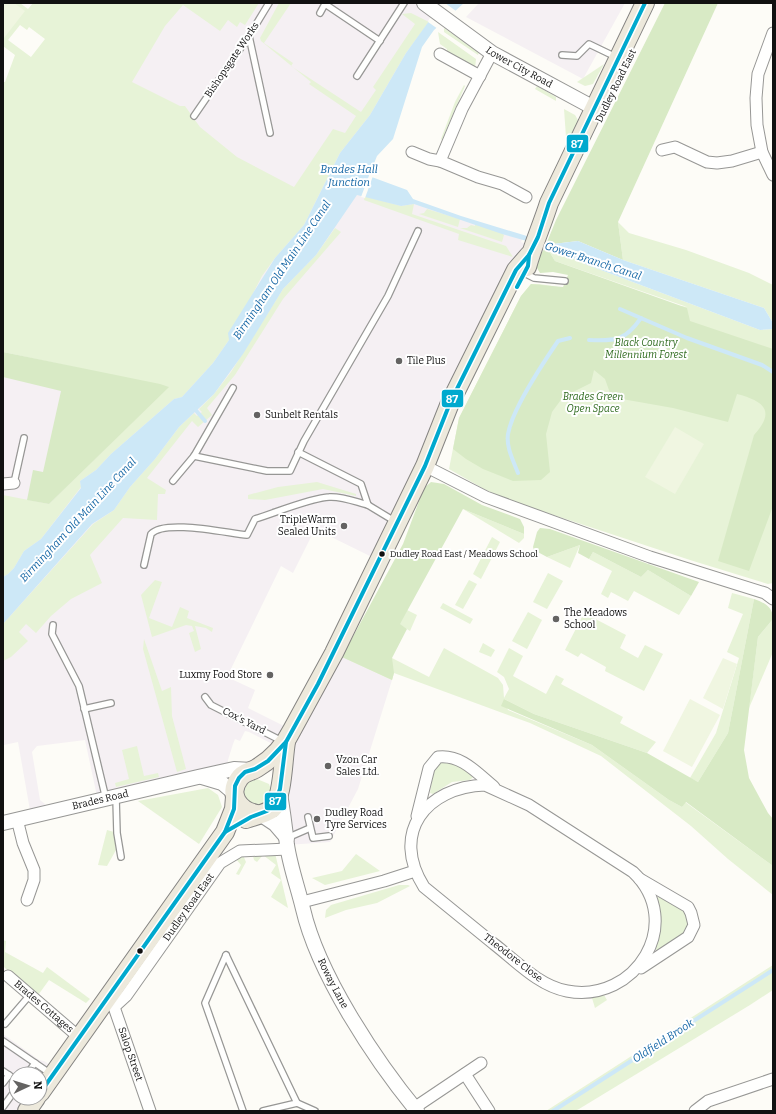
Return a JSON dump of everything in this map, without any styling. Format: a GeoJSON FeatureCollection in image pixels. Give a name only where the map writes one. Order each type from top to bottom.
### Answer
{"type":"FeatureCollection","features":[{"type":"Feature","properties":{"kind":"main road","name":"Dudley Road East"},"geometry":{"type":"LineString","coordinates":[[48,1083],[80,1038],[111,1003],[225,832],[234,809],[235,786],[239,778],[245,772],[253,770],[268,761],[286,742],[334,653],[396,522],[425,466],[450,403],[520,272],[528,266],[549,203],[601,106],[621,64],[645,3]]}},
{"type":"Feature","properties":{"kind":"main road","name":"Dudley Road East"},"geometry":{"type":"LineString","coordinates":[[622,61],[656,3]]}},
{"type":"Feature","properties":{"kind":"main road","name":"Dudley Road East"},"geometry":{"type":"LineString","coordinates":[[225,832],[276,805],[280,792],[286,742]]}},
{"type":"Feature","properties":{"kind":"main road"},"geometry":{"type":"LineString","coordinates":[[253,770],[270,773],[276,779],[280,792]]}},
{"type":"Feature","properties":{"kind":"main road"},"geometry":{"type":"LineString","coordinates":[[235,796],[240,807],[249,813],[259,814]]}},
{"type":"Feature","properties":{"kind":"street","name":"Lower City Road"},"geometry":{"type":"LineString","coordinates":[[429,7],[492,53],[597,114]]}},
{"type":"Feature","properties":{"kind":"street"},"geometry":{"type":"LineString","coordinates":[[773,33],[768,57],[758,74],[756,98],[757,125],[762,152],[773,175]]}},
{"type":"Feature","properties":{"kind":"street"},"geometry":{"type":"LineString","coordinates":[[440,161],[462,109],[492,53]]}},
{"type":"Feature","properties":{"kind":"street"},"geometry":{"type":"LineString","coordinates":[[440,54],[480,76]]}},
{"type":"Feature","properties":{"kind":"street"},"geometry":{"type":"LineString","coordinates":[[662,150],[675,147],[707,162],[717,163],[732,161],[762,152]]}},
{"type":"Feature","properties":{"kind":"street"},"geometry":{"type":"LineString","coordinates":[[412,152],[429,159],[440,161],[478,177],[502,184],[526,197]]}},
{"type":"Feature","properties":{"kind":"street"},"geometry":{"type":"LineString","coordinates":[[425,466],[486,498],[650,557],[765,593],[773,599]]}},
{"type":"Feature","properties":{"kind":"street","name":"Theodore Close"},"geometry":{"type":"LineString","coordinates":[[498,790],[461,760],[452,756],[438,756],[429,768],[414,827],[410,848],[415,871],[424,887],[521,966],[550,986],[567,991],[587,993],[602,990],[632,974],[688,937],[694,925],[691,912],[688,907],[639,878]]}},
{"type":"Feature","properties":{"kind":"street","name":"Brades Road"},"geometry":{"type":"LineString","coordinates":[[3,823],[198,777],[234,770],[253,770]]}},
{"type":"Feature","properties":{"kind":"street","name":"Brades Road"},"geometry":{"type":"LineString","coordinates":[[198,777],[222,783],[235,796]]}},
{"type":"Feature","properties":{"kind":"street","name":"Theodore Close"},"geometry":{"type":"LineString","coordinates":[[414,827],[422,812],[440,796],[470,786],[485,785],[529,805],[633,872],[639,878],[649,894],[655,915],[654,933],[648,952],[632,974]]}},
{"type":"Feature","properties":{"kind":"street","name":"Roway Lane"},"geometry":{"type":"LineString","coordinates":[[280,792],[287,844],[311,934],[333,983],[359,1029],[416,1109]]}},
{"type":"Feature","properties":{"kind":"street","name":"Roway Lane"},"geometry":{"type":"LineString","coordinates":[[259,814],[275,824],[287,844]]}},
{"type":"Feature","properties":{"kind":"street"},"geometry":{"type":"LineString","coordinates":[[17,820],[23,843],[34,870],[34,880],[27,900]]}},
{"type":"Feature","properties":{"kind":"street","name":"Dudley Road East"},"geometry":{"type":"LineString","coordinates":[[111,1003],[126,996],[220,863],[240,852],[287,844]]}},
{"type":"Feature","properties":{"kind":"street"},"geometry":{"type":"LineString","coordinates":[[302,902],[415,871]]}},
{"type":"Feature","properties":{"kind":"street","name":"Brades Cottages"},"geometry":{"type":"LineString","coordinates":[[5,978],[80,1038]]}},
{"type":"Feature","properties":{"kind":"street","name":"Salop Street"},"geometry":{"type":"LineString","coordinates":[[111,1003],[150,1111]]}},
{"type":"Feature","properties":{"kind":"street"},"geometry":{"type":"LineString","coordinates":[[416,1109],[481,1064]]}},
{"type":"Feature","properties":{"kind":"street"},"geometry":{"type":"LineString","coordinates":[[465,1074],[489,1111]]}},
{"type":"Feature","properties":{"kind":"street"},"geometry":{"type":"LineString","coordinates":[[695,1111],[708,1101],[773,1079]]}},
{"type":"Feature","properties":{"kind":"lane","name":"Bishopsgate Works"},"geometry":{"type":"LineString","coordinates":[[194,116],[249,36],[269,3]]}},
{"type":"Feature","properties":{"kind":"lane"},"geometry":{"type":"LineString","coordinates":[[357,76],[404,3]]}},
{"type":"Feature","properties":{"kind":"lane"},"geometry":{"type":"LineString","coordinates":[[320,13],[326,4],[380,41]]}},
{"type":"Feature","properties":{"kind":"lane"},"geometry":{"type":"LineString","coordinates":[[249,36],[270,133]]}},
{"type":"Feature","properties":{"kind":"lane"},"geometry":{"type":"LineString","coordinates":[[562,55],[577,56],[589,44],[622,61]]}},
{"type":"Feature","properties":{"kind":"lane"},"geometry":{"type":"LineString","coordinates":[[194,456],[267,471],[290,470],[298,452],[388,296],[418,231]]}},
{"type":"Feature","properties":{"kind":"lane"},"geometry":{"type":"LineString","coordinates":[[520,272],[534,278],[565,281]]}},
{"type":"Feature","properties":{"kind":"lane"},"geometry":{"type":"LineString","coordinates":[[173,481],[194,456],[233,388]]}},
{"type":"Feature","properties":{"kind":"lane"},"geometry":{"type":"LineString","coordinates":[[9,483],[24,438]]}},
{"type":"Feature","properties":{"kind":"lane"},"geometry":{"type":"LineString","coordinates":[[298,452],[361,484],[368,505]]}},
{"type":"Feature","properties":{"kind":"lane"},"geometry":{"type":"LineString","coordinates":[[144,565],[151,534],[161,527],[204,529],[247,535],[255,519],[318,499],[329,497],[340,498],[368,505],[396,522]]}},
{"type":"Feature","properties":{"kind":"lane"},"geometry":{"type":"LineString","coordinates":[[53,625],[52,634],[79,686],[84,709],[111,798],[121,857]]}},
{"type":"Feature","properties":{"kind":"lane","name":"Cox's Yard"},"geometry":{"type":"LineString","coordinates":[[205,697],[211,705],[286,742]]}},
{"type":"Feature","properties":{"kind":"lane"},"geometry":{"type":"LineString","coordinates":[[84,709],[111,703]]}},
{"type":"Feature","properties":{"kind":"lane"},"geometry":{"type":"LineString","coordinates":[[308,817],[313,838],[329,836]]}},
{"type":"Feature","properties":{"kind":"lane"},"geometry":{"type":"LineString","coordinates":[[287,844],[310,828]]}},
{"type":"Feature","properties":{"kind":"lane"},"geometry":{"type":"LineString","coordinates":[[243,1111],[205,1003],[226,955],[297,1103]]}},
{"type":"Feature","properties":{"kind":"lane"},"geometry":{"type":"LineString","coordinates":[[5,1024],[29,996]]}},
{"type":"Feature","properties":{"kind":"lane"},"geometry":{"type":"LineString","coordinates":[[3,1042],[53,1076]]}},
{"type":"Feature","properties":{"kind":"lane"},"geometry":{"type":"LineString","coordinates":[[3,1071],[8,1075],[3,1083]]}},
{"type":"Feature","properties":{"kind":"lane"},"geometry":{"type":"LineString","coordinates":[[263,1111],[297,1103],[315,1111]]}},
{"type":"Feature","properties":{"kind":"shaded area"},"geometry":{"type":"Polygon","coordinates":[[[60,3],[440,3],[428,21],[345,176],[406,199],[523,237],[521,242],[533,247],[378,560],[315,529],[293,573],[281,566],[227,677],[255,690],[248,708],[292,730],[334,653],[392,680],[358,789],[330,842],[287,845],[282,749],[249,732],[245,731],[240,741],[235,739],[228,760],[227,779],[98,801],[85,740],[37,746],[32,752],[40,800],[45,804],[46,813],[31,816],[18,742],[4,745],[3,352],[160,384],[60,3]]]}},
{"type":"Feature","properties":{"kind":"shaded area"},"geometry":{"type":"Polygon","coordinates":[[[479,3],[625,3],[583,79],[466,17],[479,3]]]}},
{"type":"Feature","properties":{"kind":"shaded area"},"geometry":{"type":"Polygon","coordinates":[[[3,1034],[39,1060],[44,1061],[57,1070],[48,1082],[48,1066],[8,1066],[8,1106],[30,1106],[27,1111],[3,1111],[3,1034]]]}},
{"type":"Feature","properties":{"kind":"green space"},"geometry":{"type":"Polygon","coordinates":[[[3,3],[20,3],[28,9],[33,3],[259,3],[245,25],[240,22],[237,27],[228,20],[220,31],[183,5],[165,26],[132,82],[180,106],[185,106],[200,127],[237,157],[294,187],[333,129],[345,133],[356,116],[309,84],[311,82],[293,68],[361,112],[376,90],[373,87],[415,24],[402,14],[411,13],[429,22],[406,53],[370,115],[340,153],[304,225],[275,258],[262,276],[229,340],[213,363],[182,397],[174,399],[111,454],[96,470],[80,481],[81,487],[41,539],[24,551],[14,568],[3,577],[3,495],[49,504],[168,387],[3,352],[3,82],[5,82],[15,55],[3,46],[3,3]],[[20,25],[8,40],[31,57],[45,39],[29,27],[27,30],[20,25]]]}},
{"type":"Feature","properties":{"kind":"green space"},"geometry":{"type":"Polygon","coordinates":[[[3,3],[14,3],[25,11],[4,38],[3,3]]]}},
{"type":"Feature","properties":{"kind":"green space"},"geometry":{"type":"Polygon","coordinates":[[[279,3],[291,3],[264,43],[293,63],[291,66],[261,41],[260,38],[279,3]]]}},
{"type":"Feature","properties":{"kind":"green space"},"geometry":{"type":"Polygon","coordinates":[[[665,3],[718,3],[618,222],[623,260],[578,241],[553,244],[547,242],[556,220],[665,3]]]}},
{"type":"Feature","properties":{"kind":"green space"},"geometry":{"type":"Polygon","coordinates":[[[444,28],[479,52],[478,55],[444,32],[444,28]]]}},
{"type":"Feature","properties":{"kind":"green space"},"geometry":{"type":"Polygon","coordinates":[[[438,32],[476,59],[475,69],[447,52],[447,49],[440,44],[438,32]]]}},
{"type":"Feature","properties":{"kind":"green space"},"geometry":{"type":"Polygon","coordinates":[[[604,64],[593,84],[585,86],[577,82],[604,64]]]}},
{"type":"Feature","properties":{"kind":"green space"},"geometry":{"type":"Polygon","coordinates":[[[464,85],[465,86],[442,140],[441,139],[455,102],[464,85]]]}},
{"type":"Feature","properties":{"kind":"green space"},"geometry":{"type":"Polygon","coordinates":[[[537,86],[556,97],[556,101],[535,89],[537,86]]]}},
{"type":"Feature","properties":{"kind":"green space"},"geometry":{"type":"Polygon","coordinates":[[[564,109],[575,115],[578,120],[571,140],[566,137],[564,109]]]}},
{"type":"Feature","properties":{"kind":"green space"},"geometry":{"type":"Polygon","coordinates":[[[365,196],[401,206],[414,204],[412,214],[506,246],[513,257],[458,240],[459,234],[364,200],[365,196]]]}},
{"type":"Feature","properties":{"kind":"green space"},"geometry":{"type":"Polygon","coordinates":[[[427,209],[460,219],[458,227],[419,214],[424,213],[427,209]]]}},
{"type":"Feature","properties":{"kind":"green space"},"geometry":{"type":"Polygon","coordinates":[[[618,222],[629,233],[686,250],[749,273],[773,285],[773,323],[764,308],[623,260],[618,222]]]}},
{"type":"Feature","properties":{"kind":"green space"},"geometry":{"type":"Polygon","coordinates":[[[475,224],[502,233],[504,235],[502,242],[460,228],[467,228],[471,225],[475,226],[475,224]]]}},
{"type":"Feature","properties":{"kind":"green space"},"geometry":{"type":"Polygon","coordinates":[[[335,228],[341,232],[283,299],[235,375],[207,408],[212,415],[198,427],[192,421],[147,478],[166,490],[165,494],[158,494],[157,520],[123,518],[90,555],[102,583],[71,599],[51,616],[36,633],[26,624],[19,632],[28,641],[11,657],[3,661],[3,624],[93,524],[114,510],[130,487],[155,459],[179,427],[194,413],[197,416],[202,412],[199,409],[214,394],[231,372],[283,289],[316,255],[335,228]]]}},
{"type":"Feature","properties":{"kind":"green space","name":"Brades Green Open Space"},"geometry":{"type":"Polygon","coordinates":[[[545,248],[555,249],[585,264],[760,330],[773,329],[773,583],[768,584],[690,560],[508,500],[484,489],[449,469],[459,418],[521,296],[531,284],[687,307],[555,261],[549,251],[545,248]]]}},
{"type":"Feature","properties":{"kind":"green space","name":"Black Country Millennium Forest"},"geometry":{"type":"Polygon","coordinates":[[[545,248],[549,251],[555,261],[687,308],[690,321],[773,349],[773,506],[749,571],[718,561],[754,435],[761,427],[764,419],[764,408],[754,400],[737,394],[728,422],[673,408],[622,399],[610,393],[605,379],[594,370],[591,383],[563,397],[552,412],[546,434],[550,472],[541,480],[513,481],[483,469],[453,449],[459,418],[521,296],[531,284],[563,287],[568,275],[553,272],[540,273],[534,263],[545,248]]]}},
{"type":"Feature","properties":{"kind":"green space"},"geometry":{"type":"Polygon","coordinates":[[[3,352],[169,387],[49,504],[27,500],[33,470],[43,472],[61,391],[3,377],[3,352]]]}},
{"type":"Feature","properties":{"kind":"green space"},"geometry":{"type":"Polygon","coordinates":[[[675,427],[704,444],[675,494],[645,477],[675,427]]]}},
{"type":"Feature","properties":{"kind":"green space"},"geometry":{"type":"Polygon","coordinates":[[[317,482],[356,494],[356,496],[323,489],[265,500],[248,499],[248,495],[278,487],[317,482]]]}},
{"type":"Feature","properties":{"kind":"green space"},"geometry":{"type":"Polygon","coordinates":[[[431,482],[444,484],[482,505],[520,519],[524,527],[524,534],[463,509],[400,624],[407,629],[392,658],[394,673],[392,680],[342,657],[403,544],[424,488],[431,482]]]}},
{"type":"Feature","properties":{"kind":"green space"},"geometry":{"type":"Polygon","coordinates":[[[463,509],[524,534],[524,538],[519,543],[463,509]]]}},
{"type":"Feature","properties":{"kind":"green space"},"geometry":{"type":"Polygon","coordinates":[[[540,528],[550,529],[699,582],[691,596],[648,570],[641,577],[593,552],[589,559],[578,553],[580,545],[547,557],[534,550],[533,547],[537,532],[540,528]]]}},
{"type":"Feature","properties":{"kind":"green space"},"geometry":{"type":"Polygon","coordinates":[[[492,537],[500,542],[481,579],[473,574],[492,537]]]}},
{"type":"Feature","properties":{"kind":"green space"},"geometry":{"type":"Polygon","coordinates":[[[580,545],[570,568],[547,557],[580,545]]]}},
{"type":"Feature","properties":{"kind":"green space"},"geometry":{"type":"Polygon","coordinates":[[[593,552],[641,577],[648,570],[691,596],[679,615],[634,591],[628,601],[611,592],[608,598],[601,594],[612,571],[589,559],[593,552]]]}},
{"type":"Feature","properties":{"kind":"green space"},"geometry":{"type":"Polygon","coordinates":[[[548,573],[563,581],[547,609],[533,602],[548,573]]]}},
{"type":"Feature","properties":{"kind":"green space"},"geometry":{"type":"Polygon","coordinates":[[[155,580],[162,582],[149,618],[172,627],[180,607],[189,611],[187,618],[213,628],[212,632],[206,628],[195,626],[201,649],[195,652],[189,633],[194,631],[192,626],[186,625],[152,637],[141,595],[155,580]]]}},
{"type":"Feature","properties":{"kind":"green space"},"geometry":{"type":"Polygon","coordinates":[[[469,580],[477,584],[463,609],[455,605],[469,580]]]}},
{"type":"Feature","properties":{"kind":"green space"},"geometry":{"type":"Polygon","coordinates":[[[732,593],[754,599],[728,733],[698,782],[690,778],[716,733],[739,658],[727,652],[743,614],[728,608],[732,593]]]}},
{"type":"Feature","properties":{"kind":"green space"},"geometry":{"type":"Polygon","coordinates":[[[754,599],[762,602],[770,608],[773,619],[758,637],[744,750],[749,778],[768,813],[773,819],[773,866],[686,802],[682,807],[669,800],[592,745],[501,706],[504,699],[534,714],[647,753],[698,782],[728,733],[754,599]]]}},
{"type":"Feature","properties":{"kind":"green space"},"geometry":{"type":"Polygon","coordinates":[[[443,603],[473,619],[470,624],[440,608],[443,603]]]}},
{"type":"Feature","properties":{"kind":"green space"},"geometry":{"type":"Polygon","coordinates":[[[407,610],[417,615],[410,631],[399,624],[407,610]]]}},
{"type":"Feature","properties":{"kind":"green space"},"geometry":{"type":"Polygon","coordinates":[[[528,612],[542,620],[527,649],[512,641],[528,612]]]}},
{"type":"Feature","properties":{"kind":"green space"},"geometry":{"type":"Polygon","coordinates":[[[584,613],[626,635],[620,648],[638,658],[645,645],[663,654],[644,691],[605,671],[606,667],[581,653],[578,657],[565,650],[584,613]]]}},
{"type":"Feature","properties":{"kind":"green space"},"geometry":{"type":"Polygon","coordinates":[[[773,619],[773,652],[749,708],[758,637],[773,619]]]}},
{"type":"Feature","properties":{"kind":"green space"},"geometry":{"type":"Polygon","coordinates":[[[144,639],[162,691],[171,687],[172,716],[186,769],[177,772],[143,649],[144,639]]]}},
{"type":"Feature","properties":{"kind":"green space"},"geometry":{"type":"Polygon","coordinates":[[[483,643],[495,650],[491,657],[479,652],[483,643]]]}},
{"type":"Feature","properties":{"kind":"green space"},"geometry":{"type":"Polygon","coordinates":[[[444,648],[498,678],[503,685],[504,698],[509,689],[504,677],[497,672],[509,648],[523,656],[513,676],[546,694],[556,675],[564,679],[561,684],[623,717],[620,723],[656,742],[647,753],[534,714],[504,699],[508,710],[592,745],[669,800],[682,807],[685,802],[773,866],[773,895],[728,859],[691,826],[601,756],[530,723],[394,673],[392,680],[342,657],[392,658],[429,677],[444,648]]]}},
{"type":"Feature","properties":{"kind":"green space"},"geometry":{"type":"Polygon","coordinates":[[[723,658],[737,664],[723,709],[703,698],[723,658]]]}},
{"type":"Feature","properties":{"kind":"green space"},"geometry":{"type":"Polygon","coordinates":[[[690,699],[720,715],[692,767],[663,751],[690,699]]]}},
{"type":"Feature","properties":{"kind":"green space"},"geometry":{"type":"Polygon","coordinates":[[[137,746],[144,776],[158,773],[159,777],[116,787],[115,783],[129,779],[122,750],[137,746]]]}},
{"type":"Feature","properties":{"kind":"green space"},"geometry":{"type":"Polygon","coordinates":[[[449,761],[456,763],[473,777],[470,780],[452,782],[433,794],[430,793],[434,770],[441,762],[449,761]]]}},
{"type":"Feature","properties":{"kind":"green space"},"geometry":{"type":"Polygon","coordinates":[[[257,779],[269,784],[272,793],[270,801],[254,808],[243,794],[248,782],[257,779]]]}},
{"type":"Feature","properties":{"kind":"green space"},"geometry":{"type":"Polygon","coordinates":[[[208,788],[218,795],[222,807],[199,844],[138,801],[208,788]]]}},
{"type":"Feature","properties":{"kind":"green space"},"geometry":{"type":"Polygon","coordinates":[[[107,830],[114,832],[116,850],[107,866],[98,865],[107,830]]]}},
{"type":"Feature","properties":{"kind":"green space"},"geometry":{"type":"Polygon","coordinates":[[[275,853],[288,908],[271,897],[281,880],[271,873],[276,865],[263,855],[257,862],[254,860],[253,856],[275,853]]]}},
{"type":"Feature","properties":{"kind":"green space"},"geometry":{"type":"Polygon","coordinates":[[[356,854],[380,871],[325,885],[312,878],[342,871],[356,854]]]}},
{"type":"Feature","properties":{"kind":"green space"},"geometry":{"type":"Polygon","coordinates":[[[243,855],[246,862],[239,875],[236,874],[241,865],[235,858],[243,855]]]}},
{"type":"Feature","properties":{"kind":"green space"},"geometry":{"type":"Polygon","coordinates":[[[399,885],[410,886],[377,903],[346,910],[325,918],[326,910],[331,905],[399,885]]]}},
{"type":"Feature","properties":{"kind":"green space"},"geometry":{"type":"Polygon","coordinates":[[[664,896],[683,907],[690,921],[688,929],[683,935],[657,951],[655,947],[659,928],[655,898],[664,896]]]}},
{"type":"Feature","properties":{"kind":"green space"},"geometry":{"type":"Polygon","coordinates":[[[3,940],[6,941],[5,952],[43,973],[47,967],[90,999],[86,1003],[49,980],[36,998],[3,966],[3,940]]]}},
{"type":"Feature","properties":{"kind":"green space"},"geometry":{"type":"Polygon","coordinates":[[[773,965],[773,990],[750,1005],[579,1109],[575,1111],[546,1111],[773,965]]]}},
{"type":"Feature","properties":{"kind":"green space"},"geometry":{"type":"Polygon","coordinates":[[[604,995],[607,1000],[595,1008],[592,998],[604,995]]]}},
{"type":"Feature","properties":{"kind":"water"},"geometry":{"type":"Polygon","coordinates":[[[442,3],[464,3],[434,30],[422,47],[393,139],[377,156],[369,176],[407,190],[413,199],[461,216],[553,244],[578,241],[623,260],[764,308],[773,323],[773,329],[760,330],[585,264],[555,249],[502,234],[414,204],[401,206],[357,195],[316,255],[283,289],[243,354],[214,394],[179,427],[155,459],[130,487],[114,510],[92,524],[3,624],[3,577],[14,568],[24,551],[41,539],[81,488],[80,481],[96,470],[111,454],[174,399],[182,397],[213,363],[229,340],[228,333],[275,258],[304,225],[340,153],[370,115],[406,53],[442,3]]]}},
{"type":"Feature","properties":{"kind":"pier"},"geometry":{"type":"Polygon","coordinates":[[[440,3],[445,3],[456,11],[438,29],[428,22],[440,3]]]}},
{"type":"Feature","properties":{"kind":"pier"},"geometry":{"type":"Polygon","coordinates":[[[370,173],[373,176],[365,198],[361,197],[370,173]]]}},
{"type":"Feature","properties":{"kind":"waterway"},"geometry":{"type":"LineString","coordinates":[[620,309],[687,338],[762,365],[773,372]]}},
{"type":"Feature","properties":{"kind":"waterway"},"geometry":{"type":"LineString","coordinates":[[589,340],[613,340],[619,338],[630,331],[641,318]]}},
{"type":"Feature","properties":{"kind":"waterway"},"geometry":{"type":"LineString","coordinates":[[518,473],[510,454],[508,444],[508,434],[515,412],[544,361],[558,341],[570,338]]}},
{"type":"Feature","properties":{"kind":"waterway"},"geometry":{"type":"LineString","coordinates":[[193,407],[205,421]]}},
{"type":"Feature","properties":{"kind":"waterway","name":"Oldfield Brook"},"geometry":{"type":"LineString","coordinates":[[553,1111],[773,970]]}},
{"type":"Feature","properties":{"kind":"transit line","name":"87"},"geometry":{"type":"LineString","coordinates":[[517,287],[528,266],[529,255],[538,237],[549,203],[645,3]]}},
{"type":"Feature","properties":{"kind":"transit line","name":"87"},"geometry":{"type":"LineString","coordinates":[[48,1082],[225,832],[234,809],[235,786],[239,778],[245,772],[255,769],[268,761],[286,742],[318,684],[425,466],[450,403],[516,270],[529,255]]}},
{"type":"Feature","properties":{"kind":"transit line","name":"87"},"geometry":{"type":"LineString","coordinates":[[225,832],[251,817],[267,811],[274,805],[280,789],[286,742]]}},
{"type":"Feature","properties":{"kind":"place","name":"Tile Plus"},"geometry":{"type":"Point","coordinates":[399,361]}},
{"type":"Feature","properties":{"kind":"place","name":"Sunbelt Rentals"},"geometry":{"type":"Point","coordinates":[257,415]}},
{"type":"Feature","properties":{"kind":"place","name":"TripleWarm Sealed Units"},"geometry":{"type":"Point","coordinates":[344,526]}},
{"type":"Feature","properties":{"kind":"place","name":"Dudley Road East / Meadows School"},"geometry":{"type":"Point","coordinates":[382,554]}},
{"type":"Feature","properties":{"kind":"place","name":"The Meadows School"},"geometry":{"type":"Point","coordinates":[556,619]}},
{"type":"Feature","properties":{"kind":"place","name":"Luxmy Food Store"},"geometry":{"type":"Point","coordinates":[270,675]}},
{"type":"Feature","properties":{"kind":"place","name":"Vzon Car Sales Ltd."},"geometry":{"type":"Point","coordinates":[328,766]}},
{"type":"Feature","properties":{"kind":"place","name":"Dudley Road Tyre Services"},"geometry":{"type":"Point","coordinates":[317,819]}},
{"type":"Feature","properties":{"kind":"water label","name":"Brades Hall Junction"},"geometry":{"type":"Point","coordinates":[349,175]}},
{"type":"Feature","properties":{"kind":"water label","name":"Gower Branch Canal"},"geometry":{"type":"Point","coordinates":[593,261]}},
{"type":"Feature","properties":{"kind":"water label","name":"Birmingham Old Main Line Canal"},"geometry":{"type":"Point","coordinates":[282,270]}},
{"type":"Feature","properties":{"kind":"water label","name":"Birmingham Old Main Line Canal"},"geometry":{"type":"Point","coordinates":[78,520]}}]}
